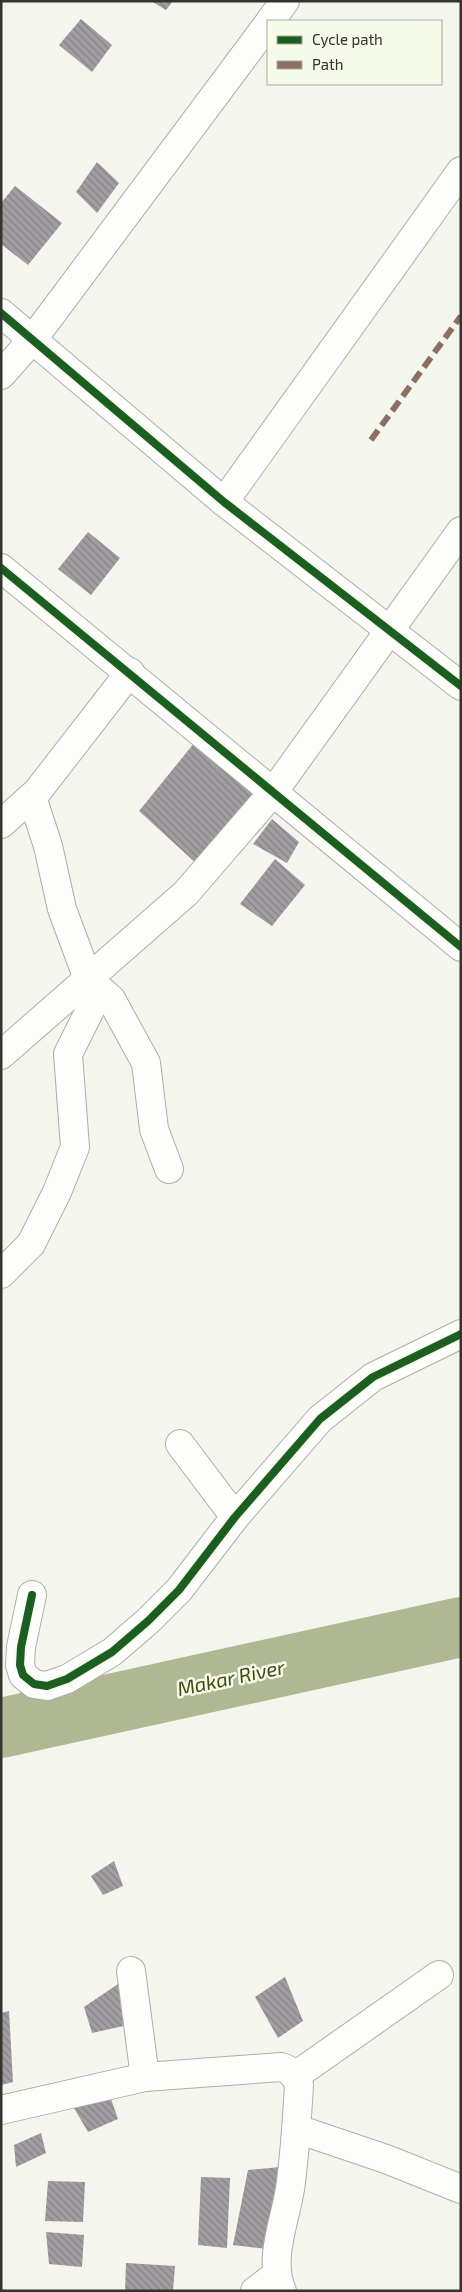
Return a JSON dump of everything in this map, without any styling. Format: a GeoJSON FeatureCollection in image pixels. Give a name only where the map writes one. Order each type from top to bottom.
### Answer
{"type":"FeatureCollection","features":[{"type":"Feature","properties":{"kind":"street"},"geometry":{"type":"LineString","coordinates":[[271,20],[285,1]]}},
{"type":"Feature","properties":{"kind":"street"},"geometry":{"type":"LineString","coordinates":[[1,376],[33,339],[267,26]]}},
{"type":"Feature","properties":{"kind":"street"},"geometry":{"type":"LineString","coordinates":[[224,502],[461,172]]}},
{"type":"Feature","properties":{"kind":"street"},"geometry":{"type":"LineString","coordinates":[[1,313],[224,502],[461,686]]}},
{"type":"Feature","properties":{"kind":"street"},"geometry":{"type":"LineString","coordinates":[[1,1055],[94,984],[186,893],[274,791],[461,531]]}},
{"type":"Feature","properties":{"kind":"street"},"geometry":{"type":"LineString","coordinates":[[1,568],[130,672],[461,947]]}},
{"type":"Feature","properties":{"kind":"street"},"geometry":{"type":"LineString","coordinates":[[1,824],[32,797],[130,672]]}},
{"type":"Feature","properties":{"kind":"street"},"geometry":{"type":"LineString","coordinates":[[32,797],[48,846],[62,909],[94,984],[111,1000],[146,1063],[154,1129],[169,1169]]}},
{"type":"Feature","properties":{"kind":"street"},"geometry":{"type":"LineString","coordinates":[[1,1274],[31,1244],[57,1192],[75,1147],[68,1054],[94,984]]}},
{"type":"Feature","properties":{"kind":"street"},"geometry":{"type":"LineString","coordinates":[[32,1595],[21,1647],[20,1665],[23,1675],[34,1684],[47,1686],[67,1679],[112,1652],[148,1622],[179,1590],[235,1517],[320,1419],[373,1377],[461,1334]]}},
{"type":"Feature","properties":{"kind":"street"},"geometry":{"type":"LineString","coordinates":[[180,1444],[235,1517]]}},
{"type":"Feature","properties":{"kind":"street"},"geometry":{"type":"LineString","coordinates":[[131,1971],[144,2077]]}},
{"type":"Feature","properties":{"kind":"street"},"geometry":{"type":"LineString","coordinates":[[295,2076],[439,1975]]}},
{"type":"Feature","properties":{"kind":"street"},"geometry":{"type":"LineString","coordinates":[[1,2110],[144,2077],[281,2067],[288,2069],[295,2076],[299,2085],[297,2129],[290,2189],[271,2286]]}},
{"type":"Feature","properties":{"kind":"street"},"geometry":{"type":"LineString","coordinates":[[297,2129],[386,2159],[461,2189]]}},
{"type":"Feature","properties":{"kind":"building"},"geometry":{"type":"Polygon","coordinates":[[[151,1],[173,1],[166,10],[151,1]]]}},
{"type":"Feature","properties":{"kind":"building"},"geometry":{"type":"Polygon","coordinates":[[[81,19],[112,45],[92,72],[59,45],[81,19]]]}},
{"type":"Feature","properties":{"kind":"building"},"geometry":{"type":"Polygon","coordinates":[[[97,162],[119,183],[97,213],[76,192],[97,162]]]}},
{"type":"Feature","properties":{"kind":"building"},"geometry":{"type":"Polygon","coordinates":[[[15,186],[62,223],[28,265],[1,244],[1,203],[15,186]]]}},
{"type":"Feature","properties":{"kind":"building"},"geometry":{"type":"Polygon","coordinates":[[[88,532],[120,558],[91,595],[58,569],[88,532]]]}},
{"type":"Feature","properties":{"kind":"building"},"geometry":{"type":"Polygon","coordinates":[[[195,742],[258,795],[199,866],[139,811],[195,742]]]}},
{"type":"Feature","properties":{"kind":"building"},"geometry":{"type":"Polygon","coordinates":[[[272,819],[299,842],[287,863],[253,844],[272,819]]]}},
{"type":"Feature","properties":{"kind":"building"},"geometry":{"type":"Polygon","coordinates":[[[275,859],[305,885],[272,926],[240,904],[275,859]]]}},
{"type":"Feature","properties":{"kind":"building"},"geometry":{"type":"Polygon","coordinates":[[[114,1861],[123,1886],[103,1895],[91,1876],[114,1861]]]}},
{"type":"Feature","properties":{"kind":"building"},"geometry":{"type":"Polygon","coordinates":[[[285,1977],[303,2021],[278,2038],[255,1997],[285,1977]]]}},
{"type":"Feature","properties":{"kind":"building"},"geometry":{"type":"Polygon","coordinates":[[[118,1984],[128,2025],[92,2033],[84,2007],[118,1984]]]}},
{"type":"Feature","properties":{"kind":"building"},"geometry":{"type":"Polygon","coordinates":[[[9,2011],[13,2082],[1,2085],[1,2013],[9,2011]]]}},
{"type":"Feature","properties":{"kind":"building"},"geometry":{"type":"Polygon","coordinates":[[[109,2093],[118,2119],[88,2132],[74,2108],[109,2093]]]}},
{"type":"Feature","properties":{"kind":"building"},"geometry":{"type":"Polygon","coordinates":[[[41,2133],[46,2153],[16,2167],[14,2145],[41,2133]]]}},
{"type":"Feature","properties":{"kind":"building"},"geometry":{"type":"Polygon","coordinates":[[[280,2167],[268,2249],[233,2245],[248,2170],[280,2167]]]}},
{"type":"Feature","properties":{"kind":"building"},"geometry":{"type":"Polygon","coordinates":[[[201,2177],[230,2178],[227,2248],[198,2245],[201,2177]]]}},
{"type":"Feature","properties":{"kind":"building"},"geometry":{"type":"Polygon","coordinates":[[[48,2181],[85,2182],[83,2222],[45,2221],[48,2181]]]}},
{"type":"Feature","properties":{"kind":"building"},"geometry":{"type":"Polygon","coordinates":[[[46,2232],[84,2235],[82,2267],[49,2264],[46,2232]]]}},
{"type":"Feature","properties":{"kind":"building"},"geometry":{"type":"Polygon","coordinates":[[[126,2263],[175,2266],[173,2291],[125,2291],[126,2263]]]}},
{"type":"Feature","properties":{"kind":"waterway","name":"Makar River"},"geometry":{"type":"LineString","coordinates":[[1,1728],[461,1627]]}},
{"type":"Feature","properties":{"kind":"marked path"},"geometry":{"type":"LineString","coordinates":[[371,440],[461,316]]}},
{"type":"Feature","properties":{"kind":"cycle path"},"geometry":{"type":"LineString","coordinates":[[1,313],[224,502],[461,686]]}},
{"type":"Feature","properties":{"kind":"cycle path"},"geometry":{"type":"LineString","coordinates":[[1,568],[461,947]]}},
{"type":"Feature","properties":{"kind":"cycle path"},"geometry":{"type":"LineString","coordinates":[[32,1595],[21,1647],[20,1665],[23,1675],[34,1684],[47,1686],[67,1679],[112,1652],[148,1621],[179,1590],[235,1517],[320,1419],[373,1377],[461,1334]]}}]}
